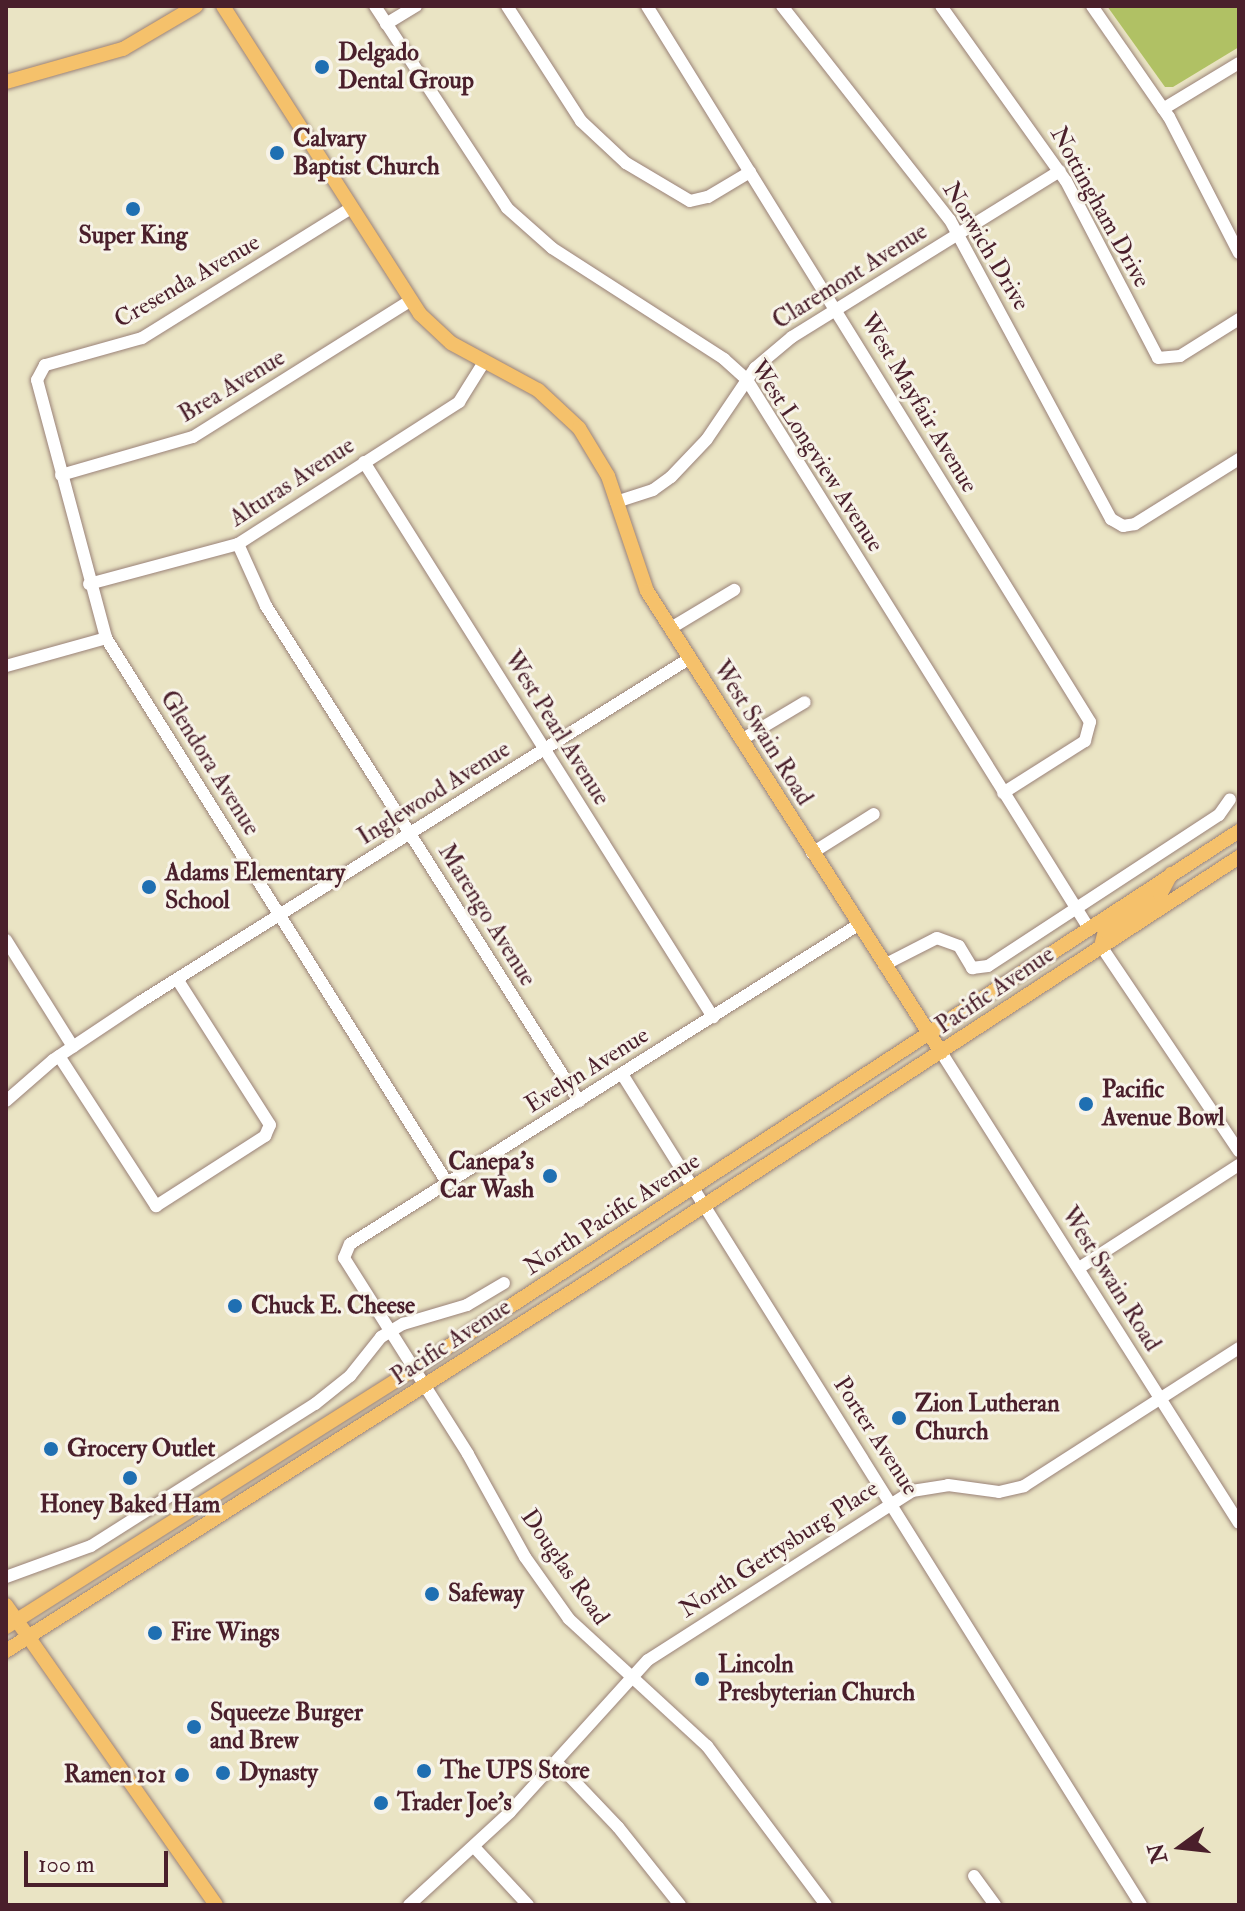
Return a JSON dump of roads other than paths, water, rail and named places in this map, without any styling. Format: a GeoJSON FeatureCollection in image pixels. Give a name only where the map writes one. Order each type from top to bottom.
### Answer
{"type":"FeatureCollection","features":[{"type":"Feature","properties":{"kind":"main road"},"geometry":{"type":"LineString","coordinates":[[6,82],[123,49],[196,6]]}},
{"type":"Feature","properties":{"kind":"main road","name":"West Swain Road"},"geometry":{"type":"LineString","coordinates":[[223,6],[351,208],[431,326],[561,408],[596,452],[640,577],[812,853],[941,1052]]}},
{"type":"Feature","properties":{"kind":"main road","name":"North Pacific Avenue"},"geometry":{"type":"LineString","coordinates":[[11,1624],[414,1369],[1239,831]]}},
{"type":"Feature","properties":{"kind":"main road","name":"Pacific Avenue"},"geometry":{"type":"LineString","coordinates":[[6,1651],[701,1208],[1239,857]]}},
{"type":"Feature","properties":{"kind":"main road"},"geometry":{"type":"LineString","coordinates":[[1101,946],[1105,931],[1160,895],[1171,874]]}},
{"type":"Feature","properties":{"kind":"main road"},"geometry":{"type":"LineString","coordinates":[[1044,984],[1051,969],[1084,945],[1088,927]]}},
{"type":"Feature","properties":{"kind":"main road"},"geometry":{"type":"LineString","coordinates":[[6,1605],[11,1624],[27,1637],[216,1905]]}},
{"type":"Feature","properties":{"kind":"street","name":"West Longview Avenue"},"geometry":{"type":"LineString","coordinates":[[375,6],[481,175],[523,224],[568,259],[724,359],[747,380],[1088,927]]}},
{"type":"Feature","properties":{"kind":"street"},"geometry":{"type":"LineString","coordinates":[[386,24],[416,6]]}},
{"type":"Feature","properties":{"kind":"street"},"geometry":{"type":"LineString","coordinates":[[507,6],[581,121],[626,163],[690,201],[708,197],[750,172]]}},
{"type":"Feature","properties":{"kind":"street","name":"West Mayfair Avenue"},"geometry":{"type":"LineString","coordinates":[[647,6],[1092,727],[1085,741],[1003,793]]}},
{"type":"Feature","properties":{"kind":"street","name":"Norwich Drive"},"geometry":{"type":"LineString","coordinates":[[782,6],[899,150],[958,234],[1054,420],[1111,519],[1123,526],[1135,524],[1239,459]]}},
{"type":"Feature","properties":{"kind":"street","name":"Nottingham Drive"},"geometry":{"type":"LineString","coordinates":[[941,6],[1060,171],[1158,358],[1180,356],[1239,319]]}},
{"type":"Feature","properties":{"kind":"street"},"geometry":{"type":"LineString","coordinates":[[1092,6],[1163,109],[1239,253]]}},
{"type":"Feature","properties":{"kind":"street"},"geometry":{"type":"LineString","coordinates":[[1163,109],[1239,63]]}},
{"type":"Feature","properties":{"kind":"street","name":"Claremont Avenue"},"geometry":{"type":"LineString","coordinates":[[616,502],[671,477],[694,455],[764,359],[836,309],[1060,171]]}},
{"type":"Feature","properties":{"kind":"street","name":"Cresenda Avenue"},"geometry":{"type":"LineString","coordinates":[[39,372],[45,365],[142,338],[351,208]]}},
{"type":"Feature","properties":{"kind":"street","name":"Brea Avenue"},"geometry":{"type":"LineString","coordinates":[[61,475],[193,437],[411,300]]}},
{"type":"Feature","properties":{"kind":"street","name":"Alturas Avenue"},"geometry":{"type":"LineString","coordinates":[[89,584],[238,544],[459,402],[484,362]]}},
{"type":"Feature","properties":{"kind":"street","name":"Glendora Avenue"},"geometry":{"type":"LineString","coordinates":[[39,372],[61,475],[106,638],[448,1184]]}},
{"type":"Feature","properties":{"kind":"street","name":"West Pearl Avenue"},"geometry":{"type":"LineString","coordinates":[[364,462],[713,1017]]}},
{"type":"Feature","properties":{"kind":"street","name":"Marengo Avenue"},"geometry":{"type":"LineString","coordinates":[[238,544],[266,606],[579,1101]]}},
{"type":"Feature","properties":{"kind":"street"},"geometry":{"type":"LineString","coordinates":[[671,628],[734,590]]}},
{"type":"Feature","properties":{"kind":"street"},"geometry":{"type":"LineString","coordinates":[[6,666],[106,638]]}},
{"type":"Feature","properties":{"kind":"street","name":"Inglewood Avenue"},"geometry":{"type":"LineString","coordinates":[[6,1101],[59,1056],[177,979],[690,658]]}},
{"type":"Feature","properties":{"kind":"street"},"geometry":{"type":"LineString","coordinates":[[741,740],[805,702]]}},
{"type":"Feature","properties":{"kind":"street"},"geometry":{"type":"LineString","coordinates":[[884,965],[937,938],[959,946],[972,968],[980,969],[1219,815],[1230,799]]}},
{"type":"Feature","properties":{"kind":"street"},"geometry":{"type":"LineString","coordinates":[[812,853],[874,814]]}},
{"type":"Feature","properties":{"kind":"street","name":"Evelyn Avenue"},"geometry":{"type":"LineString","coordinates":[[344,1256],[350,1244],[858,925]]}},
{"type":"Feature","properties":{"kind":"street"},"geometry":{"type":"LineString","coordinates":[[6,940],[73,1047]]}},
{"type":"Feature","properties":{"kind":"street"},"geometry":{"type":"LineString","coordinates":[[1101,946],[1239,1151]]}},
{"type":"Feature","properties":{"kind":"street"},"geometry":{"type":"LineString","coordinates":[[59,1056],[156,1206],[265,1136],[270,1125],[177,979]]}},
{"type":"Feature","properties":{"kind":"street","name":"West Swain Road"},"geometry":{"type":"LineString","coordinates":[[941,1052],[1239,1523]]}},
{"type":"Feature","properties":{"kind":"street","name":"Porter Avenue"},"geometry":{"type":"LineString","coordinates":[[622,1074],[701,1208],[1141,1905]]}},
{"type":"Feature","properties":{"kind":"street"},"geometry":{"type":"LineString","coordinates":[[1079,1268],[1239,1165]]}},
{"type":"Feature","properties":{"kind":"street","name":"Douglas Road"},"geometry":{"type":"LineString","coordinates":[[344,1256],[543,1583],[587,1638],[707,1746],[826,1905]]}},
{"type":"Feature","properties":{"kind":"street"},"geometry":{"type":"LineString","coordinates":[[6,1577],[80,1553],[315,1404],[390,1331],[467,1305],[504,1283]]}},
{"type":"Feature","properties":{"kind":"street","name":"North Gettysburg Place"},"geometry":{"type":"LineString","coordinates":[[409,1905],[475,1848],[556,1762],[629,1677],[890,1503],[928,1487],[999,1492],[1024,1486],[1239,1348]]}},
{"type":"Feature","properties":{"kind":"street"},"geometry":{"type":"LineString","coordinates":[[556,1762],[618,1827],[680,1905]]}},
{"type":"Feature","properties":{"kind":"street"},"geometry":{"type":"LineString","coordinates":[[475,1848],[528,1905]]}},
{"type":"Feature","properties":{"kind":"street"},"geometry":{"type":"LineString","coordinates":[[974,1876],[995,1905]]}},
{"type":"Feature","properties":{"kind":"place","name":"Delgado Dental Group"},"geometry":{"type":"Point","coordinates":[322,67]}},
{"type":"Feature","properties":{"kind":"place","name":"Calvary Baptist Church"},"geometry":{"type":"Point","coordinates":[277,153]}},
{"type":"Feature","properties":{"kind":"place","name":"Super King"},"geometry":{"type":"Point","coordinates":[133,209]}},
{"type":"Feature","properties":{"kind":"place","name":"Adams Elementary School"},"geometry":{"type":"Point","coordinates":[149,887]}},
{"type":"Feature","properties":{"kind":"place","name":"Pacific Avenue Bowl"},"geometry":{"type":"Point","coordinates":[1086,1104]}},
{"type":"Feature","properties":{"kind":"place","name":"Canepa's Car Wash"},"geometry":{"type":"Point","coordinates":[550,1176]}},
{"type":"Feature","properties":{"kind":"place","name":"Chuck E. Cheese"},"geometry":{"type":"Point","coordinates":[235,1306]}},
{"type":"Feature","properties":{"kind":"place","name":"Zion Lutheran Church"},"geometry":{"type":"Point","coordinates":[899,1418]}},
{"type":"Feature","properties":{"kind":"place","name":"Grocery Outlet"},"geometry":{"type":"Point","coordinates":[51,1449]}},
{"type":"Feature","properties":{"kind":"place","name":"Honey Baked Ham"},"geometry":{"type":"Point","coordinates":[130,1478]}},
{"type":"Feature","properties":{"kind":"place","name":"Safeway"},"geometry":{"type":"Point","coordinates":[432,1594]}},
{"type":"Feature","properties":{"kind":"place","name":"Fire Wings"},"geometry":{"type":"Point","coordinates":[155,1633]}},
{"type":"Feature","properties":{"kind":"place","name":"Lincoln Presbyterian Church"},"geometry":{"type":"Point","coordinates":[702,1679]}},
{"type":"Feature","properties":{"kind":"place","name":"Squeeze Burger and Brew"},"geometry":{"type":"Point","coordinates":[194,1727]}},
{"type":"Feature","properties":{"kind":"place","name":"The UPS Store"},"geometry":{"type":"Point","coordinates":[424,1771]}},
{"type":"Feature","properties":{"kind":"place","name":"Dynasty"},"geometry":{"type":"Point","coordinates":[223,1773]}},
{"type":"Feature","properties":{"kind":"place","name":"Ramen 101"},"geometry":{"type":"Point","coordinates":[182,1775]}},
{"type":"Feature","properties":{"kind":"place","name":"Trader Joe's"},"geometry":{"type":"Point","coordinates":[381,1803]}}]}
